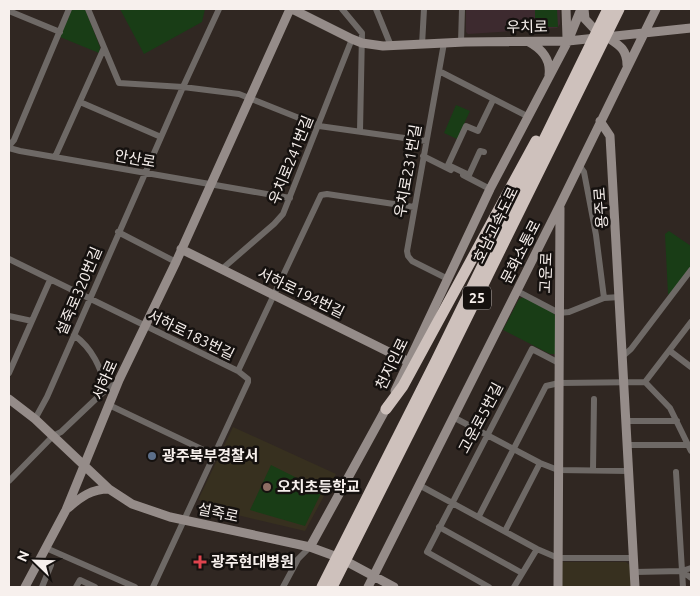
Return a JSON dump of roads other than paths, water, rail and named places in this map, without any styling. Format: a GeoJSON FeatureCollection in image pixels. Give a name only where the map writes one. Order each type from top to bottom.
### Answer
{"type":"FeatureCollection","features":[{"type":"Feature","properties":{"kind":"highway","name":"호남고속도로"},"geometry":{"type":"LineString","coordinates":[[351,537],[442,368],[611,14]]}},
{"type":"Feature","properties":{"kind":"highway","name":"호남고속도로"},"geometry":{"type":"LineString","coordinates":[[328,585],[573,82],[591,55]]}},
{"type":"Feature","properties":{"kind":"highway"},"geometry":{"type":"LineString","coordinates":[[386,409],[408,377],[547,121],[573,82]]}},
{"type":"Feature","properties":{"kind":"street"},"geometry":{"type":"LineString","coordinates":[[9,147],[14,140],[70,9]]}},
{"type":"Feature","properties":{"kind":"street"},"geometry":{"type":"LineString","coordinates":[[88,9],[119,83],[183,87],[238,94],[319,126],[426,141]]}},
{"type":"Feature","properties":{"kind":"street","name":"설죽로320번길"},"geometry":{"type":"LineString","coordinates":[[35,419],[47,397],[144,173],[220,9]]}},
{"type":"Feature","properties":{"kind":"street","name":"우치로"},"geometry":{"type":"LineString","coordinates":[[291,9],[352,39],[377,46],[461,42],[568,41],[691,28]]}},
{"type":"Feature","properties":{"kind":"street","name":"서하로"},"geometry":{"type":"LineString","coordinates":[[25,587],[66,510],[119,380],[176,262],[249,97],[291,9]]}},
{"type":"Feature","properties":{"kind":"street"},"geometry":{"type":"LineString","coordinates":[[342,9],[362,33],[360,131]]}},
{"type":"Feature","properties":{"kind":"street"},"geometry":{"type":"LineString","coordinates":[[376,9],[391,46]]}},
{"type":"Feature","properties":{"kind":"street"},"geometry":{"type":"LineString","coordinates":[[422,45],[424,9]]}},
{"type":"Feature","properties":{"kind":"street"},"geometry":{"type":"LineString","coordinates":[[461,42],[462,9]]}},
{"type":"Feature","properties":{"kind":"street"},"geometry":{"type":"LineString","coordinates":[[566,9],[568,41]]}},
{"type":"Feature","properties":{"kind":"street"},"geometry":{"type":"LineString","coordinates":[[582,9],[588,24],[624,50],[627,57],[627,68]]}},
{"type":"Feature","properties":{"kind":"street","name":"천지인로"},"geometry":{"type":"LineString","coordinates":[[310,547],[386,409],[490,189],[568,41],[582,9]]}},
{"type":"Feature","properties":{"kind":"street","name":"문화소통로"},"geometry":{"type":"LineString","coordinates":[[368,587],[656,9]]}},
{"type":"Feature","properties":{"kind":"street"},"geometry":{"type":"LineString","coordinates":[[9,13],[60,32]]}},
{"type":"Feature","properties":{"kind":"street","name":"우치로241번길"},"geometry":{"type":"LineString","coordinates":[[222,269],[280,218],[319,126],[352,39]]}},
{"type":"Feature","properties":{"kind":"street"},"geometry":{"type":"LineString","coordinates":[[526,41],[537,46],[544,54],[549,66],[548,77]]}},
{"type":"Feature","properties":{"kind":"street","name":"우치로231번길"},"geometry":{"type":"LineString","coordinates":[[444,43],[407,251],[412,261],[448,279]]}},
{"type":"Feature","properties":{"kind":"street"},"geometry":{"type":"LineString","coordinates":[[55,157],[104,48]]}},
{"type":"Feature","properties":{"kind":"street"},"geometry":{"type":"LineString","coordinates":[[439,71],[493,100],[528,116]]}},
{"type":"Feature","properties":{"kind":"street"},"geometry":{"type":"LineString","coordinates":[[484,152],[480,151],[469,175],[448,165],[466,126],[478,132],[493,100]]}},
{"type":"Feature","properties":{"kind":"street"},"geometry":{"type":"LineString","coordinates":[[80,102],[161,137]]}},
{"type":"Feature","properties":{"kind":"street","name":"용주로"},"geometry":{"type":"LineString","coordinates":[[600,121],[610,136],[636,587]]}},
{"type":"Feature","properties":{"kind":"street","name":"안산로"},"geometry":{"type":"LineString","coordinates":[[9,147],[211,185]]}},
{"type":"Feature","properties":{"kind":"street"},"geometry":{"type":"LineString","coordinates":[[423,156],[490,189]]}},
{"type":"Feature","properties":{"kind":"street","name":"용주로"},"geometry":{"type":"LineString","coordinates":[[579,165],[584,172],[596,235],[604,298]]}},
{"type":"Feature","properties":{"kind":"street"},"geometry":{"type":"LineString","coordinates":[[211,185],[290,198]]}},
{"type":"Feature","properties":{"kind":"street","name":"서하로183번길"},"geometry":{"type":"LineString","coordinates":[[9,259],[238,371],[323,194],[414,207]]}},
{"type":"Feature","properties":{"kind":"street","name":"고운로"},"geometry":{"type":"LineString","coordinates":[[558,587],[560,205]]}},
{"type":"Feature","properties":{"kind":"street"},"geometry":{"type":"LineString","coordinates":[[118,232],[176,262]]}},
{"type":"Feature","properties":{"kind":"street","name":"서하로194번길"},"geometry":{"type":"LineString","coordinates":[[182,249],[409,362]]}},
{"type":"Feature","properties":{"kind":"street"},"geometry":{"type":"LineString","coordinates":[[623,356],[691,270]]}},
{"type":"Feature","properties":{"kind":"street"},"geometry":{"type":"LineString","coordinates":[[9,373],[50,280]]}},
{"type":"Feature","properties":{"kind":"street"},"geometry":{"type":"LineString","coordinates":[[517,291],[559,312]]}},
{"type":"Feature","properties":{"kind":"street"},"geometry":{"type":"LineString","coordinates":[[604,298],[620,297]]}},
{"type":"Feature","properties":{"kind":"street","name":"고운로"},"geometry":{"type":"LineString","coordinates":[[559,312],[569,312],[604,298]]}},
{"type":"Feature","properties":{"kind":"street"},"geometry":{"type":"LineString","coordinates":[[9,316],[32,321]]}},
{"type":"Feature","properties":{"kind":"street"},"geometry":{"type":"LineString","coordinates":[[479,516],[546,386],[559,383],[645,382],[691,322]]}},
{"type":"Feature","properties":{"kind":"street"},"geometry":{"type":"LineString","coordinates":[[74,335],[95,356],[107,389]]}},
{"type":"Feature","properties":{"kind":"street","name":"고운로5번길"},"geometry":{"type":"LineString","coordinates":[[488,587],[426,552],[532,349],[559,363]]}},
{"type":"Feature","properties":{"kind":"street"},"geometry":{"type":"LineString","coordinates":[[670,351],[691,367]]}},
{"type":"Feature","properties":{"kind":"street"},"geometry":{"type":"LineString","coordinates":[[153,587],[248,382],[246,376],[238,371]]}},
{"type":"Feature","properties":{"kind":"street"},"geometry":{"type":"LineString","coordinates":[[9,480],[53,436],[61,432],[119,380]]}},
{"type":"Feature","properties":{"kind":"street"},"geometry":{"type":"LineString","coordinates":[[628,445],[690,446],[670,408],[645,382]]}},
{"type":"Feature","properties":{"kind":"street","name":"설죽로"},"geometry":{"type":"LineString","coordinates":[[9,399],[35,419],[109,488],[122,498],[140,507],[183,520],[310,547],[340,558],[394,587]]}},
{"type":"Feature","properties":{"kind":"street"},"geometry":{"type":"LineString","coordinates":[[593,470],[594,400]]}},
{"type":"Feature","properties":{"kind":"street"},"geometry":{"type":"LineString","coordinates":[[109,405],[214,455]]}},
{"type":"Feature","properties":{"kind":"street"},"geometry":{"type":"LineString","coordinates":[[453,417],[540,463],[558,470],[630,471]]}},
{"type":"Feature","properties":{"kind":"street"},"geometry":{"type":"LineString","coordinates":[[626,421],[677,421]]}},
{"type":"Feature","properties":{"kind":"street"},"geometry":{"type":"LineString","coordinates":[[505,531],[540,463]]}},
{"type":"Feature","properties":{"kind":"street"},"geometry":{"type":"LineString","coordinates":[[676,472],[683,587]]}},
{"type":"Feature","properties":{"kind":"street"},"geometry":{"type":"LineString","coordinates":[[419,484],[537,549],[558,558],[634,558]]}},
{"type":"Feature","properties":{"kind":"street"},"geometry":{"type":"LineString","coordinates":[[66,510],[89,492],[109,488]]}},
{"type":"Feature","properties":{"kind":"street"},"geometry":{"type":"LineString","coordinates":[[439,527],[522,573]]}},
{"type":"Feature","properties":{"kind":"street"},"geometry":{"type":"LineString","coordinates":[[283,587],[298,559],[310,547]]}},
{"type":"Feature","properties":{"kind":"street"},"geometry":{"type":"LineString","coordinates":[[46,548],[135,587]]}},
{"type":"Feature","properties":{"kind":"street"},"geometry":{"type":"LineString","coordinates":[[514,587],[537,549]]}},
{"type":"Feature","properties":{"kind":"street"},"geometry":{"type":"LineString","coordinates":[[42,587],[52,565]]}},
{"type":"Feature","properties":{"kind":"street"},"geometry":{"type":"LineString","coordinates":[[635,572],[682,571],[691,568]]}},
{"type":"Feature","properties":{"kind":"street"},"geometry":{"type":"LineString","coordinates":[[682,571],[691,578]]}},
{"type":"Feature","properties":{"kind":"street"},"geometry":{"type":"LineString","coordinates":[[76,587],[80,580],[95,587]]}},
{"type":"Feature","properties":{"kind":"place","name":"광주북부경찰서"},"geometry":{"type":"Point","coordinates":[152,456]}},
{"type":"Feature","properties":{"kind":"place","name":"오치초등학교"},"geometry":{"type":"Point","coordinates":[267,487]}},
{"type":"Feature","properties":{"kind":"place","name":"광주현대병원"},"geometry":{"type":"Point","coordinates":[200,562]}}]}
